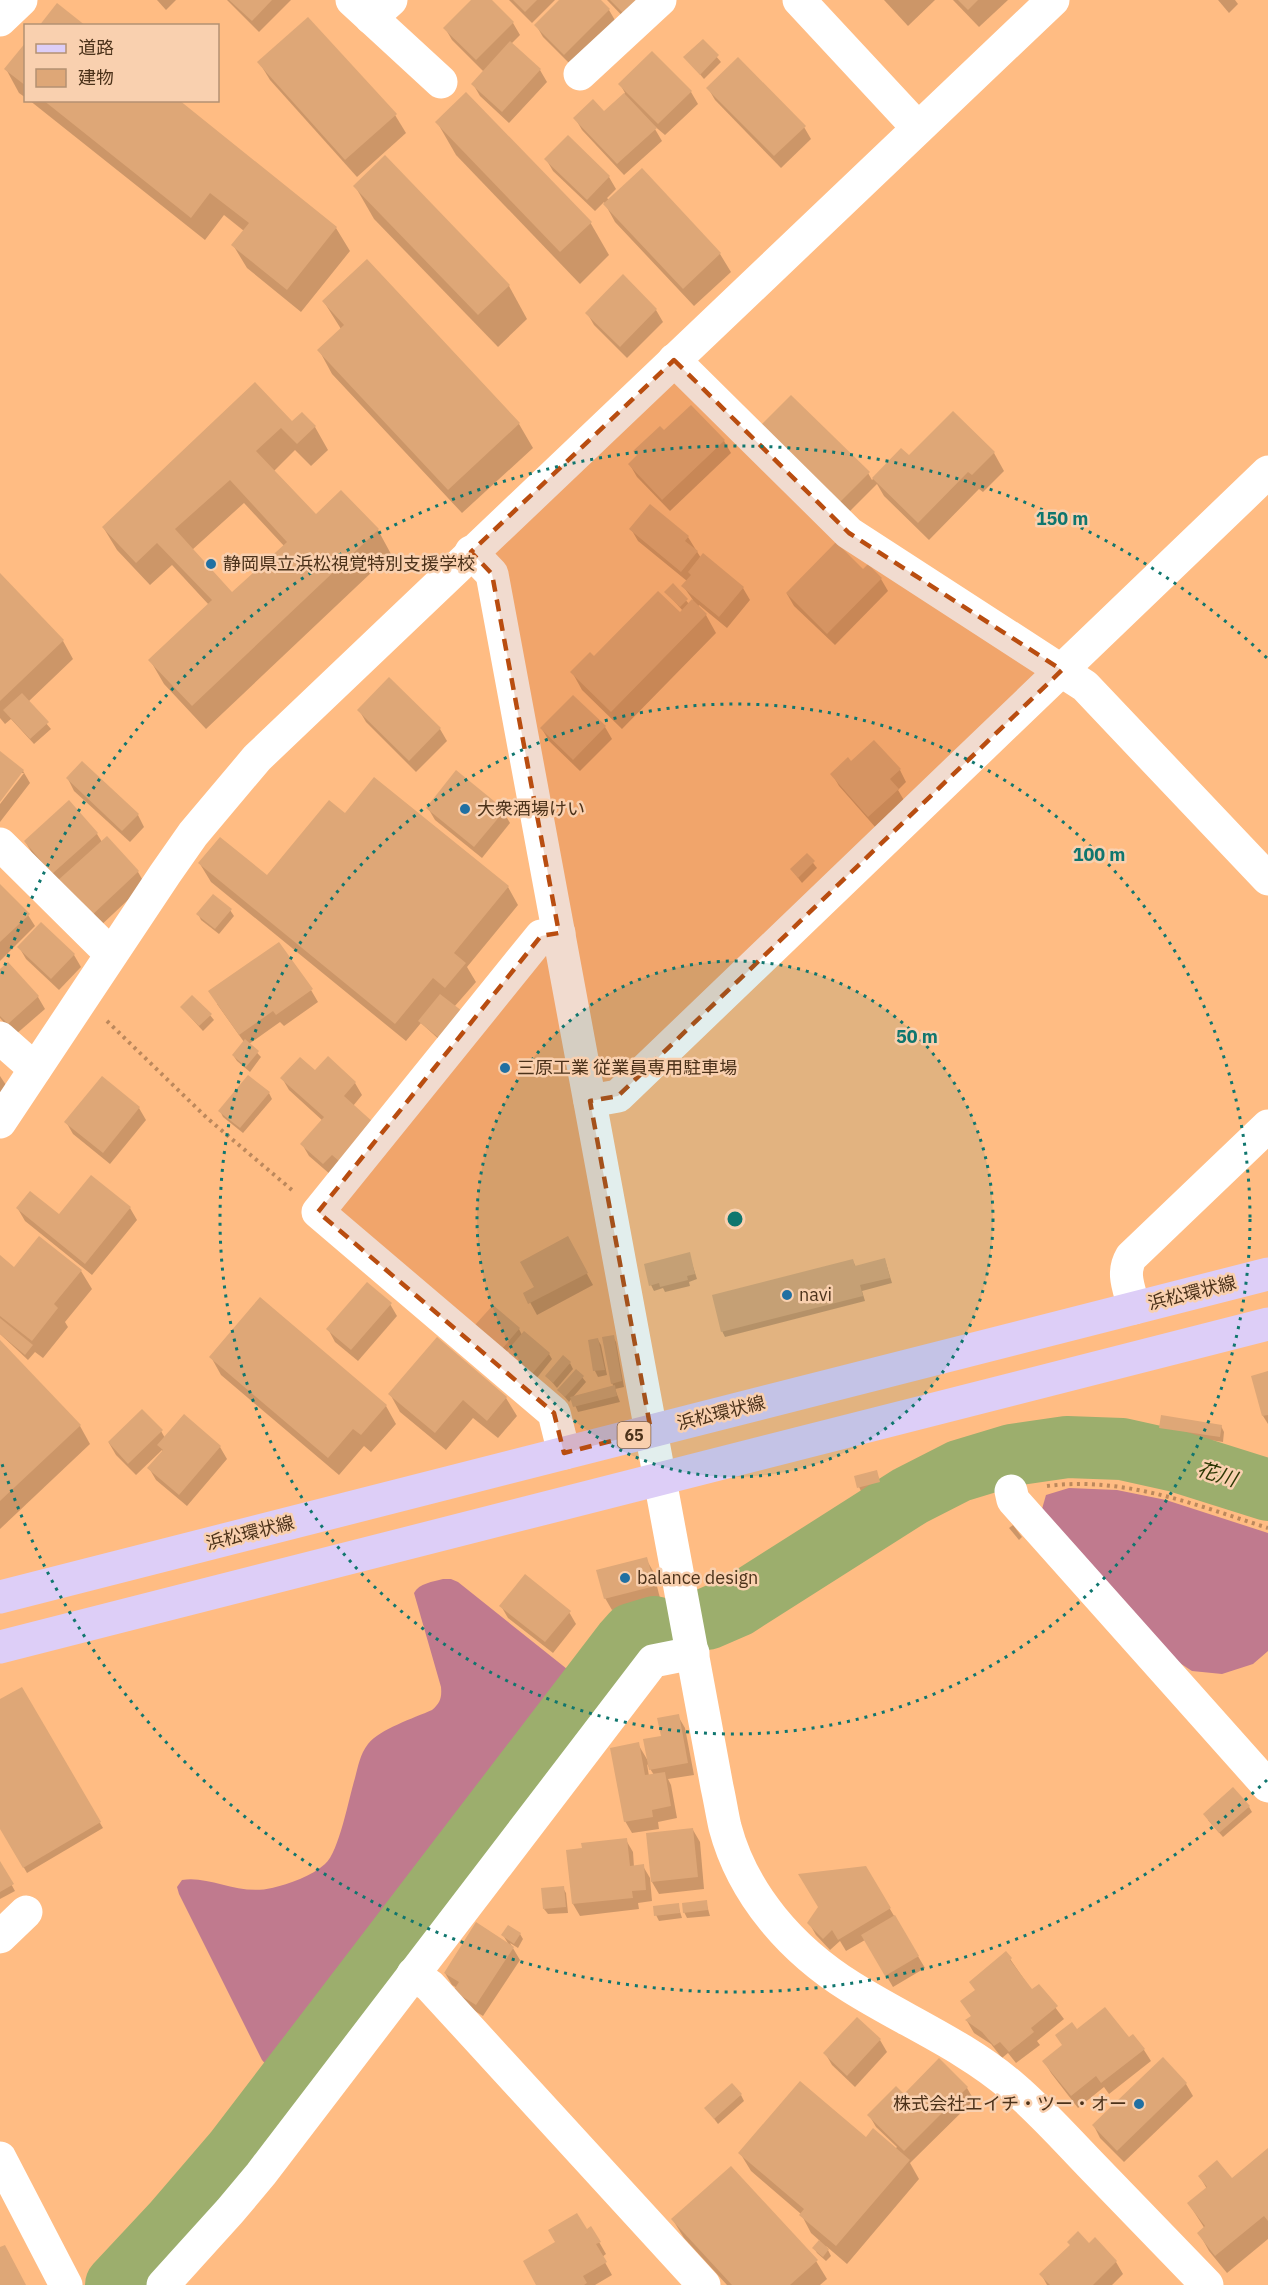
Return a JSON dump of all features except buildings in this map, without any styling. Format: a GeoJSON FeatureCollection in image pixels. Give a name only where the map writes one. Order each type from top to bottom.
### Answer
{"type":"FeatureCollection","features":[{"type":"Feature","properties":{"kind":"main road","name":"浜松環状線"},"geometry":{"type":"LineString","coordinates":[[0,1597],[1268,1274]]}},
{"type":"Feature","properties":{"kind":"main road"},"geometry":{"type":"LineString","coordinates":[[0,1647],[1268,1324]]}},
{"type":"Feature","properties":{"kind":"street"},"geometry":{"type":"LineString","coordinates":[[580,74],[660,0]]}},
{"type":"Feature","properties":{"kind":"street"},"geometry":{"type":"LineString","coordinates":[[799,0],[918,128]]}},
{"type":"Feature","properties":{"kind":"street"},"geometry":{"type":"LineString","coordinates":[[0,1122],[193,834],[257,758],[1053,0]]}},
{"type":"Feature","properties":{"kind":"street"},"geometry":{"type":"LineString","coordinates":[[371,6],[441,82]]}},
{"type":"Feature","properties":{"kind":"street"},"geometry":{"type":"LineString","coordinates":[[674,360],[849,533],[1085,686],[1268,879]]}},
{"type":"Feature","properties":{"kind":"street"},"geometry":{"type":"LineString","coordinates":[[590,1101],[618,1096],[1268,472]]}},
{"type":"Feature","properties":{"kind":"street"},"geometry":{"type":"LineString","coordinates":[[471,552],[492,574],[725,1827],[745,1876],[760,1903],[786,1936],[817,1964],[852,1987],[974,2057],[1013,2087],[1042,2114],[1207,2285]]}},
{"type":"Feature","properties":{"kind":"street"},"geometry":{"type":"LineString","coordinates":[[0,844],[111,954]]}},
{"type":"Feature","properties":{"kind":"street"},"geometry":{"type":"LineString","coordinates":[[559,933],[541,936],[318,1212],[554,1413],[564,1453]]}},
{"type":"Feature","properties":{"kind":"street"},"geometry":{"type":"LineString","coordinates":[[0,1038],[35,1069]]}},
{"type":"Feature","properties":{"kind":"street"},"geometry":{"type":"LineString","coordinates":[[1134,1308],[1126,1275],[1126,1266],[1131,1257],[1268,1126]]}},
{"type":"Feature","properties":{"kind":"street"},"geometry":{"type":"LineString","coordinates":[[1011,1491],[1013,1500],[1268,1786]]}},
{"type":"Feature","properties":{"kind":"street"},"geometry":{"type":"LineString","coordinates":[[163,2285],[261,2174],[653,1661],[693,1653]]}},
{"type":"Feature","properties":{"kind":"street"},"geometry":{"type":"LineString","coordinates":[[0,1937],[26,1912]]}},
{"type":"Feature","properties":{"kind":"street"},"geometry":{"type":"LineString","coordinates":[[413,1974],[430,1986],[704,2285]]}},
{"type":"Feature","properties":{"kind":"street"},"geometry":{"type":"LineString","coordinates":[[0,2158],[66,2285]]}},
{"type":"Feature","properties":{"kind":"path"},"geometry":{"type":"LineString","coordinates":[[102,1016],[207,1118],[318,1212]]}},
{"type":"Feature","properties":{"kind":"path"},"geometry":{"type":"LineString","coordinates":[[1011,1491],[1069,1483],[1117,1485],[1167,1495],[1268,1528]]}},
{"type":"Feature","properties":{"kind":"highlighted area"},"geometry":{"type":"Polygon","coordinates":[[[674,360],[849,533],[1062,670],[618,1096],[590,1101],[651,1431],[564,1453],[554,1413],[318,1212],[541,936],[559,933],[492,574],[471,552],[674,360]]]}},
{"type":"Feature","properties":{"kind":"shaded area"},"geometry":{"type":"Polygon","coordinates":[[[1069,1488],[1117,1490],[1166,1500],[1268,1533],[1268,1651],[1253,1664],[1222,1674],[1192,1671],[1169,1656],[1042,1509],[1046,1495],[1069,1488]]]}},
{"type":"Feature","properties":{"kind":"shaded area"},"geometry":{"type":"Polygon","coordinates":[[[443,1579],[458,1582],[567,1669],[572,1679],[570,1690],[284,2063],[277,2067],[268,2067],[262,2060],[177,1887],[182,1880],[192,1879],[236,1888],[259,1890],[272,1888],[300,1879],[325,1864],[339,1837],[365,1748],[381,1733],[432,1710],[440,1700],[441,1687],[414,1593],[423,1585],[443,1579]]]}},
{"type":"Feature","properties":{"kind":"waterway","name":"花川"},"geometry":{"type":"LineString","coordinates":[[707,1619],[737,1606],[910,1496],[959,1471],[1012,1455],[1067,1447],[1122,1449],[1176,1461],[1268,1490]]}},
{"type":"Feature","properties":{"kind":"waterway"},"geometry":{"type":"LineString","coordinates":[[116,2285],[173,2224],[234,2153],[624,1643],[632,1634],[655,1627]]}},
{"type":"Feature","properties":{"kind":"place","name":"静岡県立浜松視覚特別支援学校"},"geometry":{"type":"Point","coordinates":[211,564]}},
{"type":"Feature","properties":{"kind":"place","name":"大衆酒場けい"},"geometry":{"type":"Point","coordinates":[465,809]}},
{"type":"Feature","properties":{"kind":"place","name":"三原工業 従業員専用駐車場"},"geometry":{"type":"Point","coordinates":[505,1068]}},
{"type":"Feature","properties":{"kind":"place","name":"navi"},"geometry":{"type":"Point","coordinates":[787,1295]}},
{"type":"Feature","properties":{"kind":"place","name":"balance design"},"geometry":{"type":"Point","coordinates":[625,1578]}},
{"type":"Feature","properties":{"kind":"place","name":"株式会社エイチ・ツー・オー"},"geometry":{"type":"Point","coordinates":[1139,2104]}}]}
